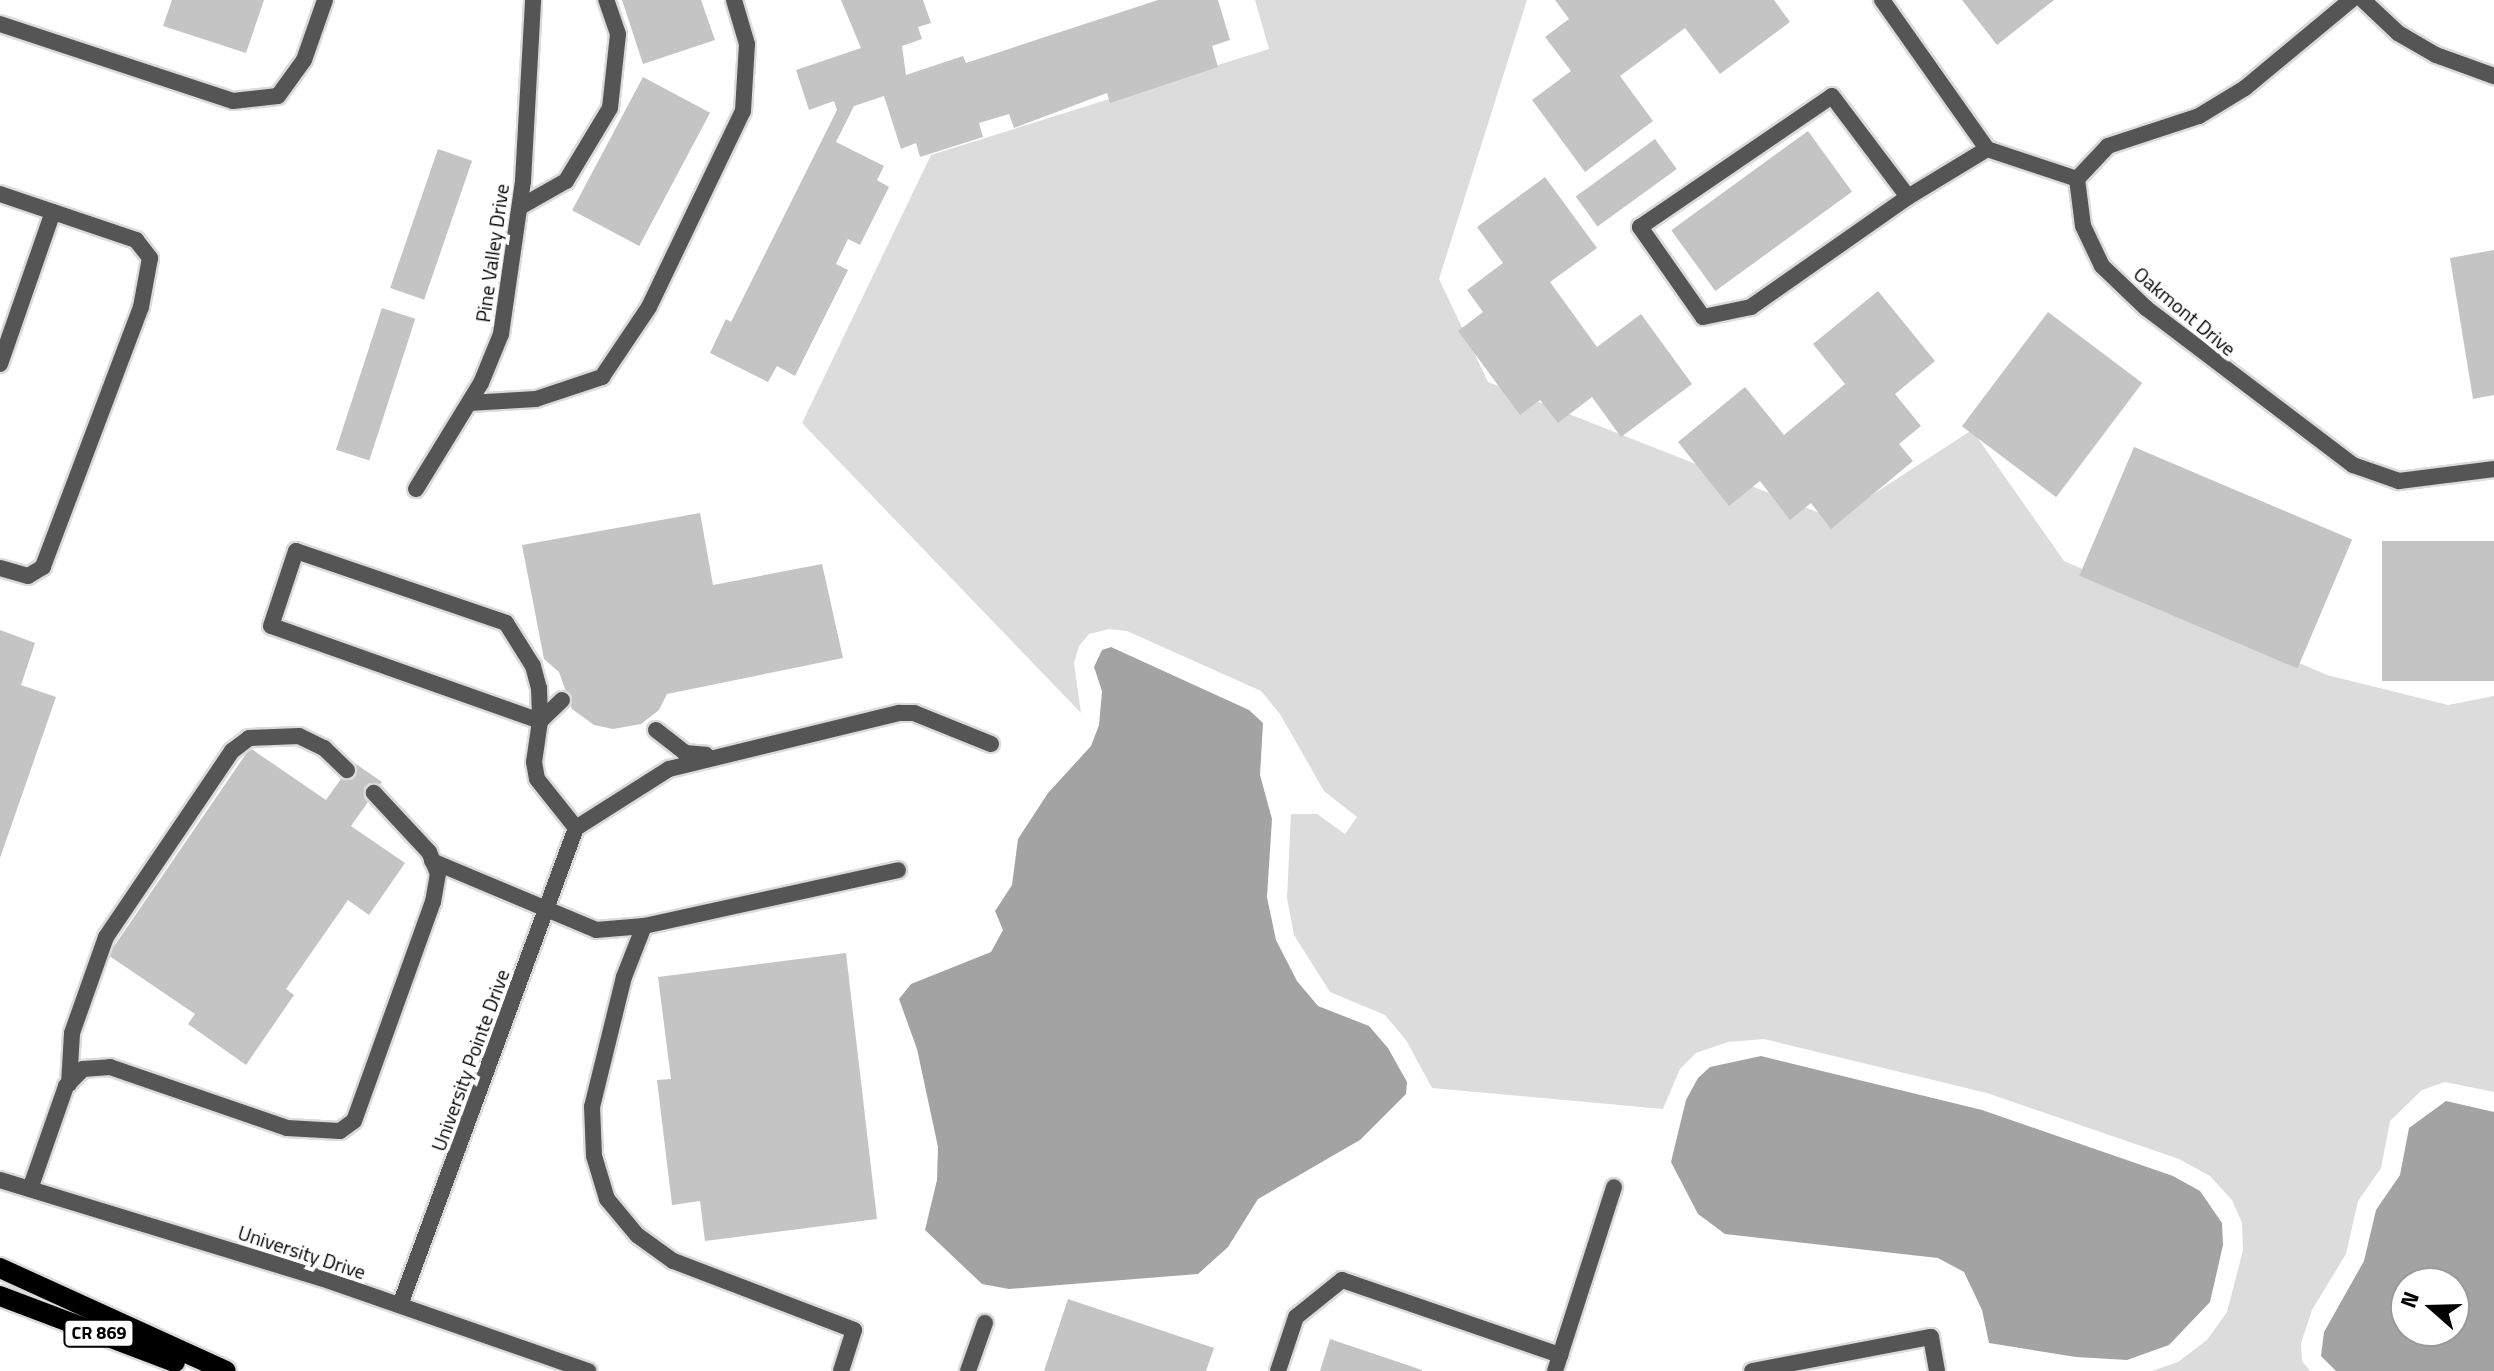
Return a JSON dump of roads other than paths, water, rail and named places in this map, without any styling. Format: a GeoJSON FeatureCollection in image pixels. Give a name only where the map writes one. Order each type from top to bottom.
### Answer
{"type":"FeatureCollection","features":[{"type":"Feature","properties":{"kind":"main road"},"geometry":{"type":"LineString","coordinates":[[0,1268],[226,1371]]}},
{"type":"Feature","properties":{"kind":"main road","name":"CR 869"},"geometry":{"type":"LineString","coordinates":[[0,1296],[198,1371]]}},
{"type":"Feature","properties":{"kind":"street"},"geometry":{"type":"LineString","coordinates":[[0,24],[233,101],[278,96],[304,60],[325,0]]}},
{"type":"Feature","properties":{"kind":"street","name":"Pine Valley Drive"},"geometry":{"type":"LineString","coordinates":[[416,489],[469,403],[501,334],[520,207],[533,0]]}},
{"type":"Feature","properties":{"kind":"street"},"geometry":{"type":"LineString","coordinates":[[520,207],[566,181],[610,108],[618,34],[606,0]]}},
{"type":"Feature","properties":{"kind":"street"},"geometry":{"type":"LineString","coordinates":[[469,403],[536,399],[602,377],[649,307],[743,111],[747,44],[734,0]]}},
{"type":"Feature","properties":{"kind":"street"},"geometry":{"type":"LineString","coordinates":[[1882,0],[1987,149],[2077,179],[2108,146],[2199,116],[2245,88],[2351,0]]}},
{"type":"Feature","properties":{"kind":"street"},"geometry":{"type":"LineString","coordinates":[[2363,0],[2398,33],[2436,55],[2494,76]]}},
{"type":"Feature","properties":{"kind":"street"},"geometry":{"type":"LineString","coordinates":[[1908,197],[1832,96],[1640,227],[1703,317],[1751,307],[1908,197],[1987,149]]}},
{"type":"Feature","properties":{"kind":"street","name":"Oakmont Drive"},"geometry":{"type":"LineString","coordinates":[[2077,179],[2083,226],[2102,266],[2146,308],[2319,443],[2353,465],[2399,481],[2494,469]]}},
{"type":"Feature","properties":{"kind":"street"},"geometry":{"type":"LineString","coordinates":[[0,194],[136,240],[150,258],[141,307],[43,567],[28,576],[0,568]]}},
{"type":"Feature","properties":{"kind":"street"},"geometry":{"type":"LineString","coordinates":[[0,364],[53,212]]}},
{"type":"Feature","properties":{"kind":"street"},"geometry":{"type":"LineString","coordinates":[[540,721],[271,626],[296,551],[506,623],[533,666],[540,721],[534,762],[537,779],[576,828],[669,769],[712,756],[899,713],[914,713],[991,744]]}},
{"type":"Feature","properties":{"kind":"street"},"geometry":{"type":"LineString","coordinates":[[540,721],[562,700]]}},
{"type":"Feature","properties":{"kind":"street"},"geometry":{"type":"LineString","coordinates":[[656,730],[685,753],[712,756]]}},
{"type":"Feature","properties":{"kind":"street"},"geometry":{"type":"LineString","coordinates":[[30,1189],[69,1084],[72,1033],[106,937],[232,751],[249,738],[299,736],[324,748],[347,770]]}},
{"type":"Feature","properties":{"kind":"street"},"geometry":{"type":"LineString","coordinates":[[69,1084],[83,1069],[110,1067],[287,1128],[340,1131],[354,1121],[362,1106],[433,902],[438,874],[432,861],[374,793]]}},
{"type":"Feature","properties":{"kind":"street","name":"University Pointe Drive"},"geometry":{"type":"LineString","coordinates":[[400,1305],[576,828]]}},
{"type":"Feature","properties":{"kind":"street"},"geometry":{"type":"LineString","coordinates":[[432,861],[596,930],[644,926],[898,870]]}},
{"type":"Feature","properties":{"kind":"street"},"geometry":{"type":"LineString","coordinates":[[644,926],[624,977],[592,1107],[594,1156],[607,1199],[637,1235],[673,1261],[854,1330],[841,1371]]}},
{"type":"Feature","properties":{"kind":"street","name":"University Drive"},"geometry":{"type":"LineString","coordinates":[[0,1180],[400,1305],[588,1371]]}},
{"type":"Feature","properties":{"kind":"street"},"geometry":{"type":"LineString","coordinates":[[1278,1371],[1296,1317],[1342,1280],[1558,1363],[1614,1187]]}},
{"type":"Feature","properties":{"kind":"street"},"geometry":{"type":"LineString","coordinates":[[968,1371],[985,1323]]}},
{"type":"Feature","properties":{"kind":"street"},"geometry":{"type":"LineString","coordinates":[[1752,1371],[1931,1337],[1937,1371]]}}]}
